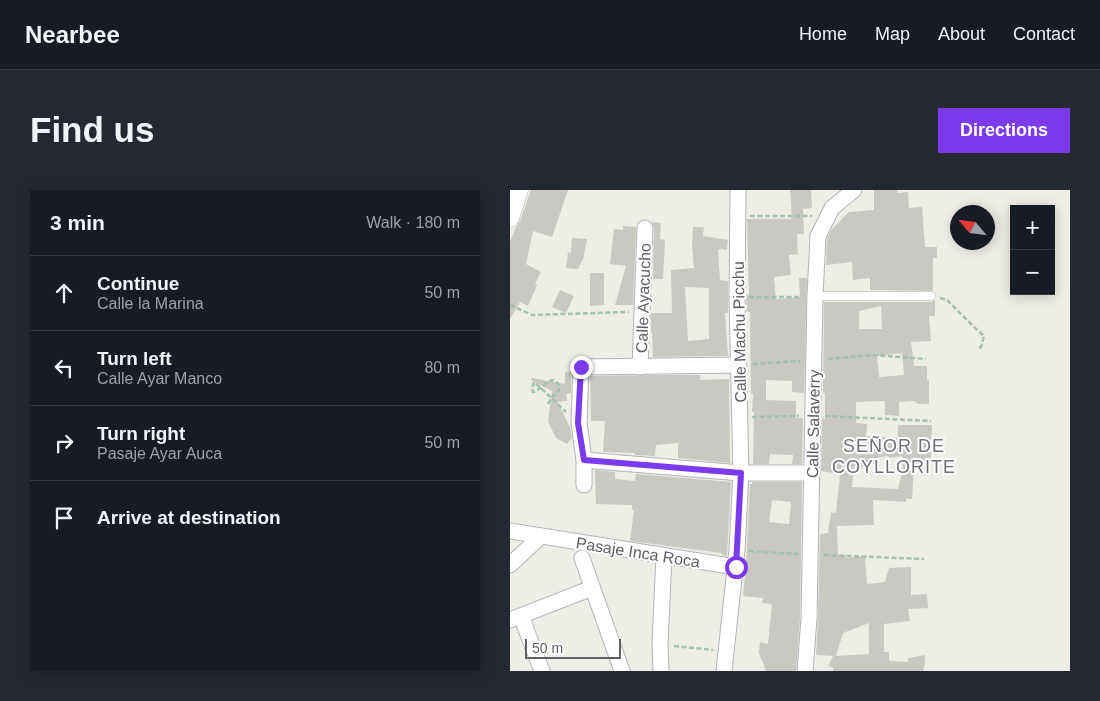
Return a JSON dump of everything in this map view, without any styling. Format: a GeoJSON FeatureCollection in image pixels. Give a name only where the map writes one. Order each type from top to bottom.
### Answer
{"type":"FeatureCollection","features":[{"type":"Feature","properties":{"kind":"street"},"geometry":{"type":"LineString","coordinates":[[510,218],[519,190]]}},
{"type":"Feature","properties":{"kind":"street","name":"Calle Machu Picchu"},"geometry":{"type":"LineString","coordinates":[[724,671],[736,567],[741,473],[738,190]]}},
{"type":"Feature","properties":{"kind":"street","name":"Calle Salaverry"},"geometry":{"type":"LineString","coordinates":[[805,671],[809,618],[815,296],[818,236],[832,208],[854,190]]}},
{"type":"Feature","properties":{"kind":"street","name":"Calle Ayacucho"},"geometry":{"type":"LineString","coordinates":[[640,367],[645,228]]}},
{"type":"Feature","properties":{"kind":"street"},"geometry":{"type":"LineString","coordinates":[[584,484],[584,460],[578,423],[581,367],[739,365]]}},
{"type":"Feature","properties":{"kind":"street"},"geometry":{"type":"LineString","coordinates":[[584,460],[741,473],[812,473]]}},
{"type":"Feature","properties":{"kind":"street","name":"Pasaje Inca Roca"},"geometry":{"type":"LineString","coordinates":[[510,531],[736,567]]}},
{"type":"Feature","properties":{"kind":"street"},"geometry":{"type":"LineString","coordinates":[[510,565],[540,536]]}},
{"type":"Feature","properties":{"kind":"street"},"geometry":{"type":"LineString","coordinates":[[661,671],[660,645],[664,556]]}},
{"type":"Feature","properties":{"kind":"street"},"geometry":{"type":"LineString","coordinates":[[582,558],[622,671]]}},
{"type":"Feature","properties":{"kind":"street"},"geometry":{"type":"LineString","coordinates":[[542,671],[516,618],[592,588]]}},
{"type":"Feature","properties":{"kind":"lane"},"geometry":{"type":"LineString","coordinates":[[815,296],[931,296]]}},
{"type":"Feature","properties":{"kind":"path"},"geometry":{"type":"LineString","coordinates":[[737,216],[816,216],[822,211],[828,215]]}},
{"type":"Feature","properties":{"kind":"path"},"geometry":{"type":"LineString","coordinates":[[738,298],[815,296]]}},
{"type":"Feature","properties":{"kind":"path"},"geometry":{"type":"LineString","coordinates":[[931,296],[947,300],[972,326],[982,332],[984,336],[981,347],[978,348]]}},
{"type":"Feature","properties":{"kind":"path"},"geometry":{"type":"LineString","coordinates":[[510,305],[532,315],[642,312]]}},
{"type":"Feature","properties":{"kind":"path"},"geometry":{"type":"LineString","coordinates":[[739,365],[873,355],[926,359]]}},
{"type":"Feature","properties":{"kind":"path"},"geometry":{"type":"LineString","coordinates":[[548,404],[551,398],[559,392],[560,388],[554,380],[550,380],[541,388],[551,398],[578,423]]}},
{"type":"Feature","properties":{"kind":"path"},"geometry":{"type":"LineString","coordinates":[[741,417],[813,415],[930,421]]}},
{"type":"Feature","properties":{"kind":"path"},"geometry":{"type":"LineString","coordinates":[[737,550],[924,559]]}},
{"type":"Feature","properties":{"kind":"path"},"geometry":{"type":"LineString","coordinates":[[660,645],[726,651]]}},
{"type":"Feature","properties":{"kind":"building"},"geometry":{"type":"Polygon","coordinates":[[[531,190],[568,190],[552,237],[533,231],[526,264],[541,272],[528,306],[520,302],[510,319],[510,242],[531,190]]]}},
{"type":"Feature","properties":{"kind":"building"},"geometry":{"type":"Polygon","coordinates":[[[790,190],[811,190],[812,208],[803,209],[804,234],[797,234],[798,254],[789,255],[791,275],[774,277],[776,299],[800,297],[799,278],[807,278],[804,393],[792,392],[792,381],[766,380],[766,400],[796,401],[796,418],[803,418],[802,464],[792,464],[793,455],[770,454],[769,464],[753,464],[754,412],[752,412],[753,394],[751,393],[750,312],[747,312],[746,295],[749,295],[747,219],[792,219],[790,190]]]}},
{"type":"Feature","properties":{"kind":"building"},"geometry":{"type":"Polygon","coordinates":[[[874,190],[897,190],[898,193],[908,192],[909,208],[922,207],[925,247],[937,247],[937,258],[933,258],[933,291],[870,290],[870,278],[853,280],[852,262],[826,265],[827,238],[832,229],[849,212],[874,210],[874,190]]]}},
{"type":"Feature","properties":{"kind":"building"},"geometry":{"type":"Polygon","coordinates":[[[652,222],[661,223],[660,239],[665,240],[663,279],[653,279],[654,228],[652,222]]]}},
{"type":"Feature","properties":{"kind":"building"},"geometry":{"type":"Polygon","coordinates":[[[623,226],[636,227],[633,305],[615,305],[626,266],[610,264],[614,229],[623,230],[623,226]]]}},
{"type":"Feature","properties":{"kind":"building"},"geometry":{"type":"Polygon","coordinates":[[[693,227],[704,227],[703,236],[728,240],[727,250],[718,249],[720,280],[728,281],[728,313],[725,313],[728,356],[653,357],[651,313],[672,313],[671,270],[694,268],[693,227]],[[685,287],[688,341],[709,339],[709,288],[685,287]]]}},
{"type":"Feature","properties":{"kind":"building"},"geometry":{"type":"Polygon","coordinates":[[[572,238],[587,239],[583,259],[578,269],[566,268],[568,252],[571,253],[572,238]]]}},
{"type":"Feature","properties":{"kind":"building"},"geometry":{"type":"Polygon","coordinates":[[[590,273],[604,273],[604,305],[590,306],[590,273]]]}},
{"type":"Feature","properties":{"kind":"building"},"geometry":{"type":"Polygon","coordinates":[[[560,290],[574,296],[566,313],[552,307],[560,290]]]}},
{"type":"Feature","properties":{"kind":"building"},"geometry":{"type":"Polygon","coordinates":[[[935,300],[935,316],[929,316],[931,341],[911,342],[914,366],[927,366],[929,404],[918,404],[914,401],[899,402],[899,416],[885,415],[885,401],[856,402],[856,423],[867,424],[866,436],[898,438],[898,425],[932,425],[930,467],[914,468],[912,499],[906,499],[906,502],[873,500],[874,525],[837,526],[838,555],[846,555],[846,558],[865,556],[867,584],[885,582],[889,568],[911,567],[911,595],[927,594],[928,608],[908,609],[910,621],[884,624],[884,652],[889,652],[889,661],[908,662],[908,658],[925,655],[923,671],[833,671],[833,668],[828,666],[833,656],[816,655],[820,534],[828,533],[831,512],[836,513],[840,474],[821,471],[822,418],[825,419],[825,393],[823,393],[824,302],[931,302],[935,300]],[[881,306],[859,311],[859,329],[882,329],[881,306]],[[902,353],[877,356],[879,377],[904,375],[902,353]],[[902,456],[868,459],[867,467],[854,467],[852,487],[898,489],[903,469],[902,456]],[[869,623],[843,633],[836,656],[869,654],[869,623]]]}},
{"type":"Feature","properties":{"kind":"building"},"geometry":{"type":"Polygon","coordinates":[[[565,372],[571,372],[571,393],[566,394],[567,401],[558,402],[570,428],[572,438],[567,444],[556,438],[548,422],[552,391],[531,380],[532,378],[565,384],[565,372]]]}},
{"type":"Feature","properties":{"kind":"building"},"geometry":{"type":"Polygon","coordinates":[[[700,375],[700,380],[729,379],[730,463],[678,458],[678,443],[656,445],[655,456],[603,452],[605,421],[591,421],[590,376],[700,375]]]}},
{"type":"Feature","properties":{"kind":"building"},"geometry":{"type":"Polygon","coordinates":[[[595,470],[615,472],[615,479],[635,481],[636,474],[731,482],[727,556],[722,555],[722,553],[630,541],[634,510],[632,510],[632,505],[596,504],[595,470]]]}},
{"type":"Feature","properties":{"kind":"building"},"geometry":{"type":"Polygon","coordinates":[[[752,482],[802,482],[800,618],[796,671],[766,671],[759,653],[760,642],[768,644],[772,604],[762,603],[763,598],[743,596],[750,484],[752,482]],[[772,500],[769,522],[789,524],[791,502],[772,500]]]}},
{"type":"Feature","properties":{"kind":"district","name":"SEÑOR DE COYLLORITE"},"geometry":{"type":"Point","coordinates":[894,456]}},
{"type":"Feature","properties":{"kind":"route"},"geometry":{"type":"LineString","coordinates":[[581,367],[578,423],[584,460],[741,473],[736,567]]}}]}
